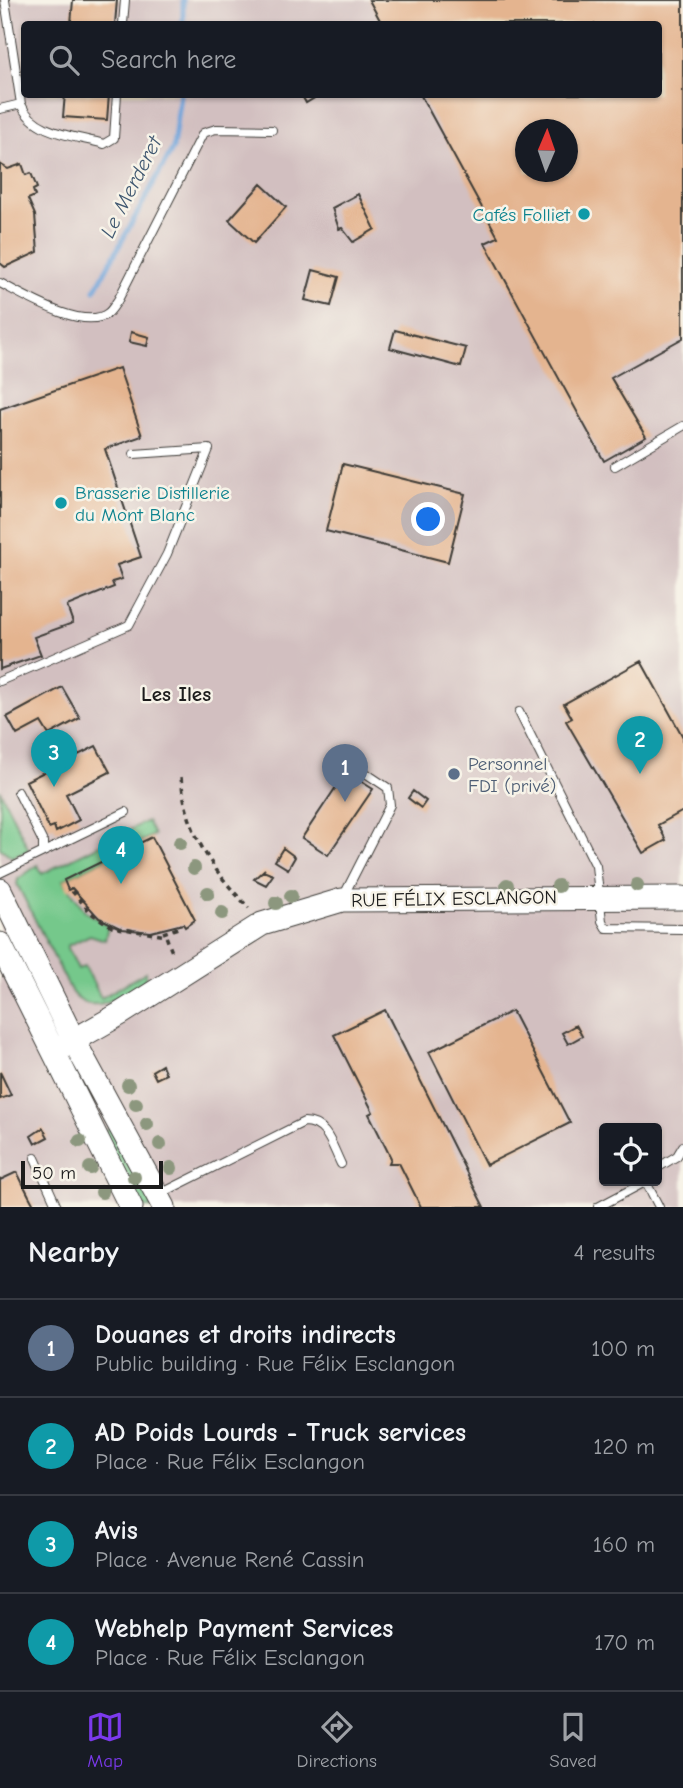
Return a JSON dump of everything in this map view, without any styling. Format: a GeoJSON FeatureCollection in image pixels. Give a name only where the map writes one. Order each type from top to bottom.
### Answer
{"type":"FeatureCollection","features":[{"type":"Feature","properties":{"kind":"street"},"geometry":{"type":"LineString","coordinates":[[0,890],[6,943],[65,1046],[161,1201]]}},
{"type":"Feature","properties":{"kind":"street","name":"RUE FÉLIX ESCLANGON"},"geometry":{"type":"LineString","coordinates":[[65,1046],[262,924],[342,900],[683,898]]}},
{"type":"Feature","properties":{"kind":"street"},"geometry":{"type":"LineString","coordinates":[[65,1046],[131,1207]]}},
{"type":"Feature","properties":{"kind":"lane"},"geometry":{"type":"LineString","coordinates":[[5,0],[21,98]]}},
{"type":"Feature","properties":{"kind":"lane"},"geometry":{"type":"LineString","coordinates":[[122,21],[125,0]]}},
{"type":"Feature","properties":{"kind":"lane"},"geometry":{"type":"LineString","coordinates":[[21,98],[26,116],[35,125],[104,144],[114,138],[117,98]]}},
{"type":"Feature","properties":{"kind":"lane"},"geometry":{"type":"LineString","coordinates":[[0,109],[22,104]]}},
{"type":"Feature","properties":{"kind":"lane"},"geometry":{"type":"LineString","coordinates":[[0,283],[43,305],[88,320],[107,314],[118,300],[203,133],[216,130],[272,130]]}},
{"type":"Feature","properties":{"kind":"lane"},"geometry":{"type":"LineString","coordinates":[[615,466],[683,426]]}},
{"type":"Feature","properties":{"kind":"lane"},"geometry":{"type":"LineString","coordinates":[[0,681],[129,625],[167,554],[209,449],[134,454]]}},
{"type":"Feature","properties":{"kind":"lane"},"geometry":{"type":"LineString","coordinates":[[519,712],[596,866],[601,897],[601,921],[606,928],[683,929]]}},
{"type":"Feature","properties":{"kind":"lane"},"geometry":{"type":"LineString","coordinates":[[342,900],[390,805],[388,788],[355,766]]}},
{"type":"Feature","properties":{"kind":"lane"},"geometry":{"type":"LineString","coordinates":[[18,792],[43,842],[43,852]]}},
{"type":"Feature","properties":{"kind":"lane"},"geometry":{"type":"LineString","coordinates":[[0,873],[126,812]]}},
{"type":"Feature","properties":{"kind":"lane"},"geometry":{"type":"LineString","coordinates":[[161,1201],[304,1122],[315,1122],[324,1129],[341,1164]]}},
{"type":"Feature","properties":{"kind":"lane"},"geometry":{"type":"LineString","coordinates":[[662,1165],[677,1156],[683,1146]]}},
{"type":"Feature","properties":{"kind":"lane"},"geometry":{"type":"LineString","coordinates":[[35,1158],[57,1207]]}},
{"type":"Feature","properties":{"kind":"lane"},"geometry":{"type":"LineString","coordinates":[[598,1207],[639,1186]]}},
{"type":"Feature","properties":{"kind":"lane"},"geometry":{"type":"LineString","coordinates":[[649,1186],[659,1207]]}},
{"type":"Feature","properties":{"kind":"path"},"geometry":{"type":"LineString","coordinates":[[181,777],[183,804],[201,850],[262,924]]}},
{"type":"Feature","properties":{"kind":"path"},"geometry":{"type":"LineString","coordinates":[[72,891],[91,913],[112,927],[132,933],[161,934],[181,927]]}},
{"type":"Feature","properties":{"kind":"path"},"geometry":{"type":"LineString","coordinates":[[161,934],[169,940],[183,974]]}},
{"type":"Feature","properties":{"kind":"shaded area"},"geometry":{"type":"Polygon","coordinates":[[[0,0],[683,0],[683,1207],[0,1207],[0,0]]]}},
{"type":"Feature","properties":{"kind":"green space"},"geometry":{"type":"Polygon","coordinates":[[[0,790],[29,850],[12,857],[0,848],[0,790]]]}},
{"type":"Feature","properties":{"kind":"green space"},"geometry":{"type":"Polygon","coordinates":[[[147,821],[154,835],[63,880],[86,912],[108,926],[105,940],[90,935],[67,946],[78,969],[85,966],[101,998],[146,972],[146,979],[109,1001],[90,1004],[81,1001],[72,993],[17,884],[18,879],[38,865],[42,874],[147,821]]]}},
{"type":"Feature","properties":{"kind":"green space"},"geometry":{"type":"Polygon","coordinates":[[[115,1126],[159,1207],[135,1207],[102,1132],[115,1126]]]}},
{"type":"Feature","properties":{"kind":"building"},"geometry":{"type":"Polygon","coordinates":[[[73,0],[117,0],[115,21],[71,21],[73,0]]]}},
{"type":"Feature","properties":{"kind":"building","name":"Cafés Folliet"},"geometry":{"type":"Polygon","coordinates":[[[369,0],[683,0],[683,338],[611,378],[646,437],[604,461],[485,243],[498,237],[422,98],[662,98],[662,21],[380,21],[369,0]]]}},
{"type":"Feature","properties":{"kind":"building"},"geometry":{"type":"Polygon","coordinates":[[[65,98],[109,98],[107,120],[63,117],[65,98]]]}},
{"type":"Feature","properties":{"kind":"building"},"geometry":{"type":"Polygon","coordinates":[[[0,164],[8,169],[22,164],[26,175],[31,173],[37,188],[33,190],[35,196],[28,199],[35,215],[38,252],[5,267],[0,263],[0,164]]]}},
{"type":"Feature","properties":{"kind":"building"},"geometry":{"type":"Polygon","coordinates":[[[261,184],[286,207],[254,243],[229,220],[261,184]]]}},
{"type":"Feature","properties":{"kind":"building"},"geometry":{"type":"Polygon","coordinates":[[[358,194],[375,229],[353,242],[342,228],[339,229],[332,208],[358,194]]]}},
{"type":"Feature","properties":{"kind":"building"},"geometry":{"type":"Polygon","coordinates":[[[313,270],[339,277],[331,306],[305,300],[313,270]]]}},
{"type":"Feature","properties":{"kind":"building"},"geometry":{"type":"Polygon","coordinates":[[[395,330],[466,348],[461,367],[390,348],[395,330]]]}},
{"type":"Feature","properties":{"kind":"building"},"geometry":{"type":"Polygon","coordinates":[[[131,332],[149,337],[147,346],[129,342],[131,332]]]}},
{"type":"Feature","properties":{"kind":"building","name":"Brasserie Distillerie du Mont Blanc"},"geometry":{"type":"Polygon","coordinates":[[[119,368],[142,436],[105,449],[141,557],[117,565],[122,579],[112,582],[114,587],[67,606],[73,623],[34,637],[41,655],[0,669],[0,409],[119,368]]]}},
{"type":"Feature","properties":{"kind":"building"},"geometry":{"type":"Polygon","coordinates":[[[343,464],[465,494],[448,562],[326,531],[343,464]]]}},
{"type":"Feature","properties":{"kind":"building"},"geometry":{"type":"Polygon","coordinates":[[[641,661],[683,737],[683,811],[658,825],[666,840],[643,853],[566,721],[572,718],[564,704],[641,661]]]}},
{"type":"Feature","properties":{"kind":"building"},"geometry":{"type":"Polygon","coordinates":[[[62,687],[80,718],[49,735],[41,722],[17,735],[7,717],[62,687]]]}},
{"type":"Feature","properties":{"kind":"building"},"geometry":{"type":"Polygon","coordinates":[[[96,746],[110,772],[66,794],[79,820],[56,832],[54,826],[49,828],[26,781],[96,746]]]}},
{"type":"Feature","properties":{"kind":"building"},"geometry":{"type":"Polygon","coordinates":[[[346,772],[373,789],[328,855],[302,838],[346,772]]]}},
{"type":"Feature","properties":{"kind":"building"},"geometry":{"type":"Polygon","coordinates":[[[413,791],[426,801],[421,808],[408,798],[413,791]]]}},
{"type":"Feature","properties":{"kind":"building"},"geometry":{"type":"Polygon","coordinates":[[[152,837],[195,920],[185,927],[183,924],[151,932],[122,929],[99,918],[72,888],[68,890],[64,880],[152,837]]]}},
{"type":"Feature","properties":{"kind":"building"},"geometry":{"type":"Polygon","coordinates":[[[283,848],[295,857],[288,869],[275,861],[283,848]]]}},
{"type":"Feature","properties":{"kind":"building"},"geometry":{"type":"Polygon","coordinates":[[[265,869],[263,871],[273,875],[266,885],[254,879],[265,869]]]}},
{"type":"Feature","properties":{"kind":"building"},"geometry":{"type":"Polygon","coordinates":[[[385,1010],[484,1207],[421,1207],[399,1163],[389,1163],[391,1158],[369,1114],[373,1112],[334,1035],[385,1010]]]}},
{"type":"Feature","properties":{"kind":"building"},"geometry":{"type":"Polygon","coordinates":[[[512,1011],[570,1123],[486,1165],[429,1052],[512,1011]]]}},
{"type":"Feature","properties":{"kind":"building"},"geometry":{"type":"Polygon","coordinates":[[[576,1025],[582,1036],[568,1044],[562,1033],[576,1025]]]}},
{"type":"Feature","properties":{"kind":"building"},"geometry":{"type":"Polygon","coordinates":[[[162,1065],[166,1074],[156,1079],[152,1071],[162,1065]]]}},
{"type":"Feature","properties":{"kind":"building"},"geometry":{"type":"Polygon","coordinates":[[[0,1072],[11,1095],[0,1099],[0,1072]]]}},
{"type":"Feature","properties":{"kind":"building"},"geometry":{"type":"Polygon","coordinates":[[[43,1128],[48,1137],[35,1144],[31,1136],[43,1128]]]}},
{"type":"Feature","properties":{"kind":"building"},"geometry":{"type":"Polygon","coordinates":[[[17,1172],[35,1207],[0,1207],[0,1180],[17,1172]]]}},
{"type":"Feature","properties":{"kind":"waterway","name":"Le Merderet"},"geometry":{"type":"LineString","coordinates":[[183,0],[183,21]]}},
{"type":"Feature","properties":{"kind":"waterway","name":"Le Merderet"},"geometry":{"type":"LineString","coordinates":[[95,290],[173,148],[179,98]]}},
{"type":"Feature","properties":{"kind":"place","name":"Cafés Folliet"},"geometry":{"type":"Point","coordinates":[584,214]}},
{"type":"Feature","properties":{"kind":"place","name":"Brasserie Distillerie du Mont Blanc"},"geometry":{"type":"Point","coordinates":[61,503]}},
{"type":"Feature","properties":{"kind":"place","name":"Personnel FDI (privé)"},"geometry":{"type":"Point","coordinates":[454,774]}},
{"type":"Feature","properties":{"kind":"place","name":"AD Poids Lourds - Truck services"},"geometry":{"type":"Point","coordinates":[640,774]}},
{"type":"Feature","properties":{"kind":"place","name":"Avis"},"geometry":{"type":"Point","coordinates":[54,787]}},
{"type":"Feature","properties":{"kind":"place","name":"Douanes et droits indirects"},"geometry":{"type":"Point","coordinates":[345,802]}},
{"type":"Feature","properties":{"kind":"place","name":"Webhelp Payment Services"},"geometry":{"type":"Point","coordinates":[121,884]}},
{"type":"Feature","properties":{"kind":"district","name":"Les Iles"},"geometry":{"type":"Point","coordinates":[176,694]}}]}
